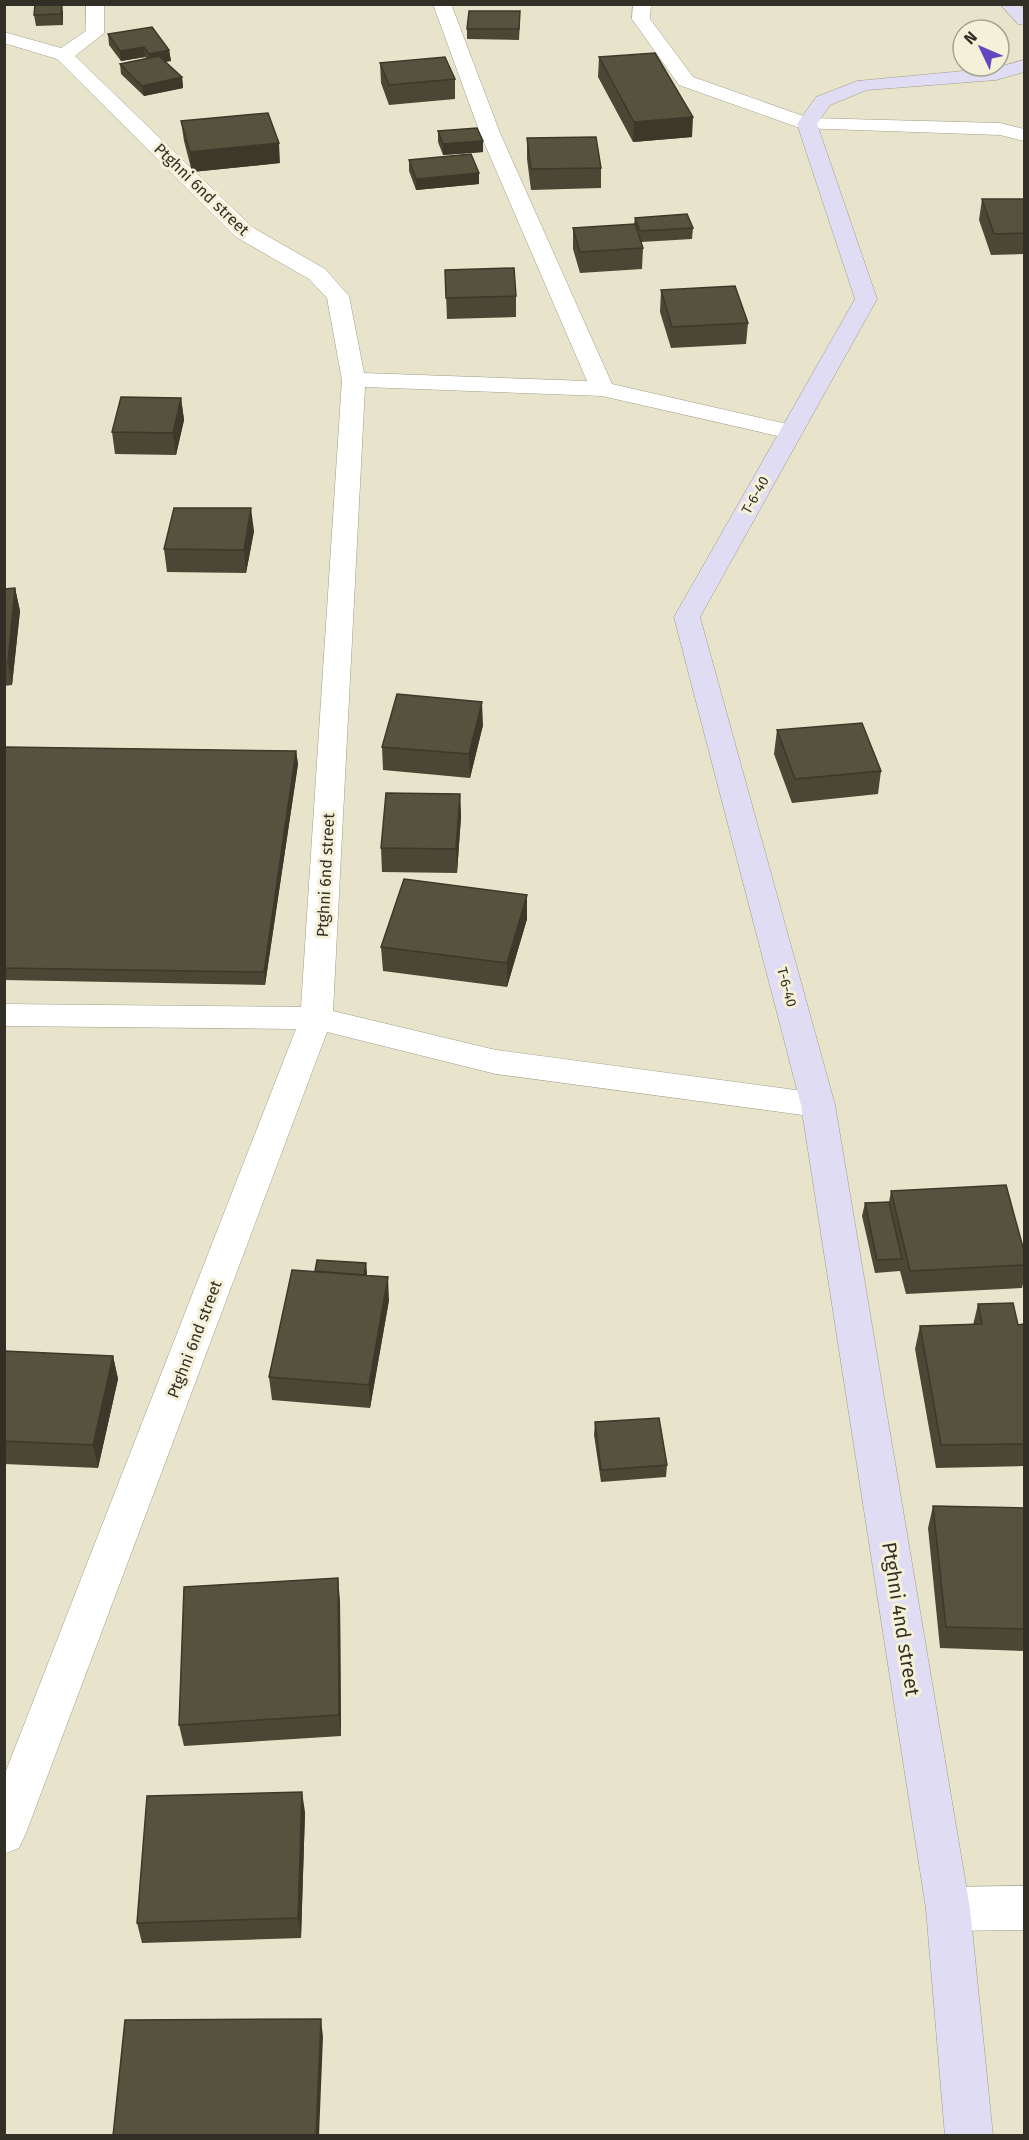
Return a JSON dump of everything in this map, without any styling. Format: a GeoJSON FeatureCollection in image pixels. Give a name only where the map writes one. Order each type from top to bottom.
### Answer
{"type":"FeatureCollection","features":[{"type":"Feature","properties":{"kind":"street"},"geometry":{"type":"LineString","coordinates":[[4,37],[64,55],[95,33],[95,4]]}},
{"type":"Feature","properties":{"kind":"street"},"geometry":{"type":"LineString","coordinates":[[442,4],[490,133],[602,389]]}},
{"type":"Feature","properties":{"kind":"street"},"geometry":{"type":"LineString","coordinates":[[642,4],[641,19],[686,81],[807,124],[1000,129],[1024,135]]}},
{"type":"Feature","properties":{"kind":"street"},"geometry":{"type":"LineString","coordinates":[[1009,4],[1024,20]]}},
{"type":"Feature","properties":{"kind":"street","name":"Ptghni 6nd street"},"geometry":{"type":"LineString","coordinates":[[4,1833],[316,1018],[354,380],[338,296],[317,274],[244,232],[64,55]]}},
{"type":"Feature","properties":{"kind":"street"},"geometry":{"type":"LineString","coordinates":[[807,124],[823,101],[864,85],[996,74],[1024,66]]}},
{"type":"Feature","properties":{"kind":"street","name":"T-6-40"},"geometry":{"type":"LineString","coordinates":[[807,124],[866,299],[687,617],[819,1105]]}},
{"type":"Feature","properties":{"kind":"street"},"geometry":{"type":"LineString","coordinates":[[354,380],[602,389],[791,432]]}},
{"type":"Feature","properties":{"kind":"street"},"geometry":{"type":"LineString","coordinates":[[4,1015],[316,1018],[496,1062],[819,1105]]}},
{"type":"Feature","properties":{"kind":"street","name":"Ptghni 4nd street"},"geometry":{"type":"LineString","coordinates":[[819,1105],[948,1909],[969,2136]]}},
{"type":"Feature","properties":{"kind":"street"},"geometry":{"type":"LineString","coordinates":[[948,1909],[1024,1908]]}},
{"type":"Feature","properties":{"kind":"building"},"geometry":{"type":"Polygon","coordinates":[[[35,4],[62,4],[61,14],[34,15],[35,4]]]}},
{"type":"Feature","properties":{"kind":"building"},"geometry":{"type":"Polygon","coordinates":[[[469,11],[520,11],[519,29],[467,29],[469,11]]]}},
{"type":"Feature","properties":{"kind":"building"},"geometry":{"type":"Polygon","coordinates":[[[152,27],[169,50],[149,54],[144,47],[120,51],[108,34],[152,27]]]}},
{"type":"Feature","properties":{"kind":"building"},"geometry":{"type":"Polygon","coordinates":[[[655,53],[693,117],[634,122],[599,57],[655,53]]]}},
{"type":"Feature","properties":{"kind":"building"},"geometry":{"type":"Polygon","coordinates":[[[159,56],[182,77],[142,86],[120,64],[159,56]]]}},
{"type":"Feature","properties":{"kind":"building"},"geometry":{"type":"Polygon","coordinates":[[[445,57],[455,79],[389,85],[380,63],[445,57]]]}},
{"type":"Feature","properties":{"kind":"building"},"geometry":{"type":"Polygon","coordinates":[[[268,113],[279,143],[190,152],[181,121],[268,113]]]}},
{"type":"Feature","properties":{"kind":"building"},"geometry":{"type":"Polygon","coordinates":[[[477,128],[483,141],[443,144],[438,131],[477,128]]]}},
{"type":"Feature","properties":{"kind":"building"},"geometry":{"type":"Polygon","coordinates":[[[596,137],[601,168],[531,169],[527,138],[596,137]]]}},
{"type":"Feature","properties":{"kind":"building"},"geometry":{"type":"Polygon","coordinates":[[[471,154],[479,173],[416,179],[409,160],[471,154]]]}},
{"type":"Feature","properties":{"kind":"building"},"geometry":{"type":"Polygon","coordinates":[[[982,199],[1024,199],[1024,233],[994,234],[982,199]]]}},
{"type":"Feature","properties":{"kind":"building"},"geometry":{"type":"Polygon","coordinates":[[[687,214],[693,228],[640,231],[635,218],[687,214]]]}},
{"type":"Feature","properties":{"kind":"building"},"geometry":{"type":"Polygon","coordinates":[[[635,224],[643,248],[580,252],[573,228],[635,224]]]}},
{"type":"Feature","properties":{"kind":"building"},"geometry":{"type":"Polygon","coordinates":[[[514,268],[516,296],[446,298],[445,270],[514,268]]]}},
{"type":"Feature","properties":{"kind":"building"},"geometry":{"type":"Polygon","coordinates":[[[735,286],[748,323],[672,327],[661,290],[735,286]]]}},
{"type":"Feature","properties":{"kind":"building"},"geometry":{"type":"Polygon","coordinates":[[[121,397],[181,398],[173,433],[112,432],[121,397]]]}},
{"type":"Feature","properties":{"kind":"building"},"geometry":{"type":"Polygon","coordinates":[[[174,508],[251,508],[244,550],[164,549],[174,508]]]}},
{"type":"Feature","properties":{"kind":"building"},"geometry":{"type":"Polygon","coordinates":[[[15,588],[8,662],[4,662],[4,589],[15,588]]]}},
{"type":"Feature","properties":{"kind":"building"},"geometry":{"type":"Polygon","coordinates":[[[397,694],[482,702],[469,754],[382,747],[397,694]]]}},
{"type":"Feature","properties":{"kind":"building"},"geometry":{"type":"Polygon","coordinates":[[[862,723],[881,771],[795,779],[777,730],[862,723]]]}},
{"type":"Feature","properties":{"kind":"building"},"geometry":{"type":"Polygon","coordinates":[[[4,747],[296,751],[264,972],[4,968],[4,747]]]}},
{"type":"Feature","properties":{"kind":"building"},"geometry":{"type":"Polygon","coordinates":[[[386,793],[460,794],[456,849],[381,848],[386,793]]]}},
{"type":"Feature","properties":{"kind":"building"},"geometry":{"type":"Polygon","coordinates":[[[404,879],[527,895],[507,963],[381,947],[404,879]]]}},
{"type":"Feature","properties":{"kind":"building"},"geometry":{"type":"Polygon","coordinates":[[[1006,1185],[1024,1251],[1024,1265],[910,1271],[891,1191],[1006,1185]]]}},
{"type":"Feature","properties":{"kind":"building"},"geometry":{"type":"Polygon","coordinates":[[[889,1202],[902,1259],[877,1260],[865,1203],[889,1202]]]}},
{"type":"Feature","properties":{"kind":"building"},"geometry":{"type":"Polygon","coordinates":[[[317,1260],[366,1263],[364,1275],[315,1271],[317,1260]]]}},
{"type":"Feature","properties":{"kind":"building"},"geometry":{"type":"Polygon","coordinates":[[[292,1270],[388,1277],[369,1385],[269,1377],[292,1270]]]}},
{"type":"Feature","properties":{"kind":"building"},"geometry":{"type":"Polygon","coordinates":[[[1013,1303],[1018,1325],[1024,1324],[1024,1444],[941,1445],[920,1326],[982,1324],[978,1304],[1013,1303]]]}},
{"type":"Feature","properties":{"kind":"building"},"geometry":{"type":"Polygon","coordinates":[[[4,1351],[113,1356],[93,1445],[4,1441],[4,1351]]]}},
{"type":"Feature","properties":{"kind":"building"},"geometry":{"type":"Polygon","coordinates":[[[659,1418],[667,1465],[601,1470],[595,1422],[659,1418]]]}},
{"type":"Feature","properties":{"kind":"building"},"geometry":{"type":"Polygon","coordinates":[[[933,1506],[1024,1508],[1024,1629],[946,1627],[933,1506]]]}},
{"type":"Feature","properties":{"kind":"building"},"geometry":{"type":"Polygon","coordinates":[[[338,1578],[339,1715],[179,1725],[184,1587],[338,1578]]]}},
{"type":"Feature","properties":{"kind":"building"},"geometry":{"type":"Polygon","coordinates":[[[302,1792],[298,1918],[137,1923],[147,1796],[302,1792]]]}},
{"type":"Feature","properties":{"kind":"building"},"geometry":{"type":"Polygon","coordinates":[[[321,2019],[316,2136],[113,2136],[125,2020],[321,2019]]]}}]}
